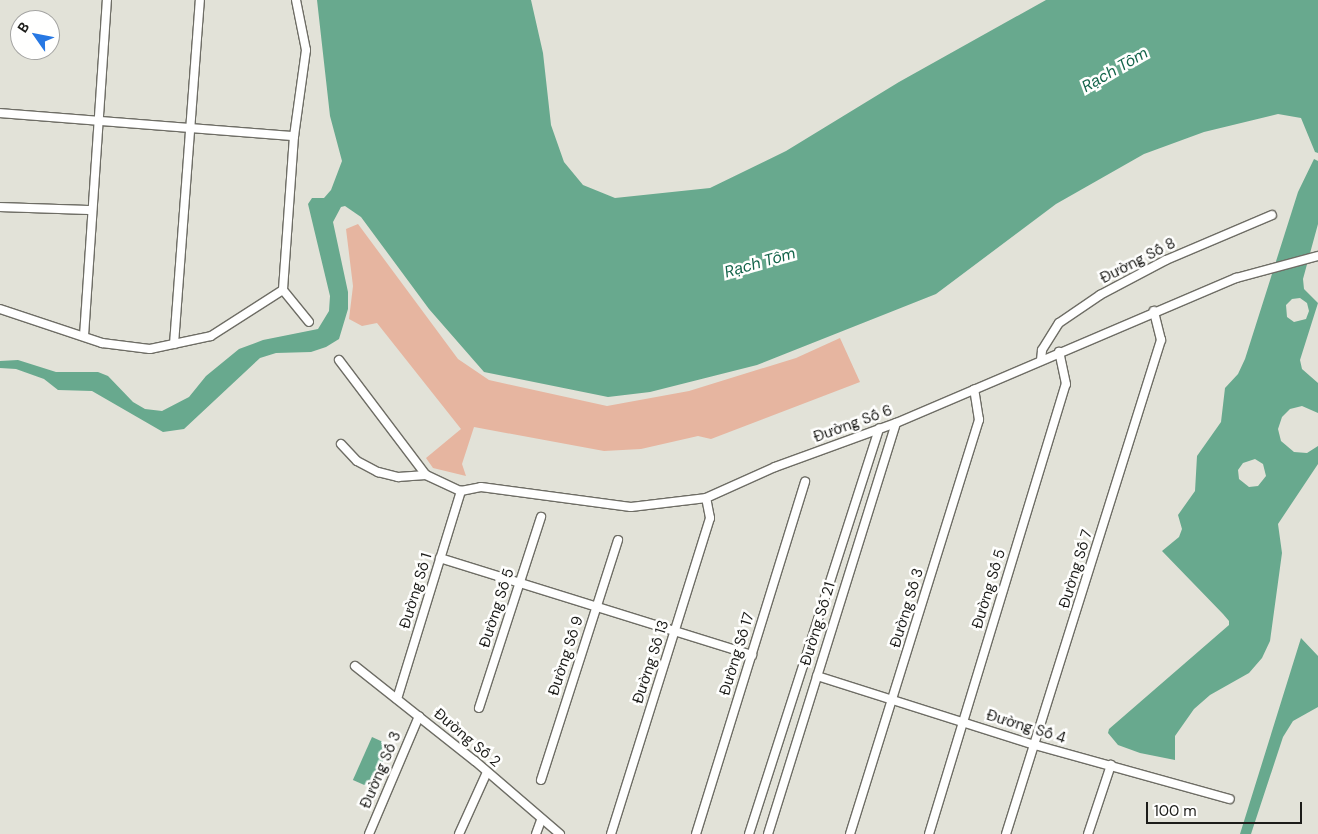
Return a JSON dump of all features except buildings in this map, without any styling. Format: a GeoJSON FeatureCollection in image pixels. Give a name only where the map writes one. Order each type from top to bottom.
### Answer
{"type":"FeatureCollection","features":[{"type":"Feature","properties":{"kind":"street"},"geometry":{"type":"LineString","coordinates":[[84,336],[108,0]]}},
{"type":"Feature","properties":{"kind":"street"},"geometry":{"type":"LineString","coordinates":[[174,344],[200,0]]}},
{"type":"Feature","properties":{"kind":"street"},"geometry":{"type":"LineString","coordinates":[[296,0],[306,50],[294,136],[283,290],[309,322]]}},
{"type":"Feature","properties":{"kind":"street"},"geometry":{"type":"LineString","coordinates":[[0,113],[294,136]]}},
{"type":"Feature","properties":{"kind":"street"},"geometry":{"type":"LineString","coordinates":[[0,207],[92,210]]}},
{"type":"Feature","properties":{"kind":"street","name":"Đường Số 8"},"geometry":{"type":"LineString","coordinates":[[1041,360],[1042,350],[1058,324],[1100,295],[1166,260],[1272,215]]}},
{"type":"Feature","properties":{"kind":"street","name":"Đường Số 6"},"geometry":{"type":"LineString","coordinates":[[461,491],[481,487],[631,507],[706,498],[775,467],[896,422],[1236,278],[1315,258]]}},
{"type":"Feature","properties":{"kind":"street"},"geometry":{"type":"LineString","coordinates":[[0,309],[102,343],[150,349],[211,336],[283,290]]}},
{"type":"Feature","properties":{"kind":"street","name":"Đường Số 7"},"geometry":{"type":"LineString","coordinates":[[1006,834],[1161,340],[1154,312]]}},
{"type":"Feature","properties":{"kind":"street","name":"Đường Số 5"},"geometry":{"type":"LineString","coordinates":[[929,834],[1066,384],[1059,352]]}},
{"type":"Feature","properties":{"kind":"street"},"geometry":{"type":"LineString","coordinates":[[339,360],[426,475],[461,491]]}},
{"type":"Feature","properties":{"kind":"street","name":"Đường Số 3"},"geometry":{"type":"LineString","coordinates":[[850,834],[894,700],[978,420],[974,389]]}},
{"type":"Feature","properties":{"kind":"street","name":"Đường Số 21"},"geometry":{"type":"LineString","coordinates":[[768,834],[896,422]]}},
{"type":"Feature","properties":{"kind":"street","name":"Đường Số 21"},"geometry":{"type":"LineString","coordinates":[[749,834],[879,428]]}},
{"type":"Feature","properties":{"kind":"street"},"geometry":{"type":"LineString","coordinates":[[341,444],[357,461],[378,472],[398,478],[426,475]]}},
{"type":"Feature","properties":{"kind":"street","name":"Đường Số 17"},"geometry":{"type":"LineString","coordinates":[[696,834],[805,482]]}},
{"type":"Feature","properties":{"kind":"street","name":"Đường Số 1"},"geometry":{"type":"LineString","coordinates":[[397,699],[461,491]]}},
{"type":"Feature","properties":{"kind":"street","name":"Đường Số 13"},"geometry":{"type":"LineString","coordinates":[[611,834],[710,518],[706,498]]}},
{"type":"Feature","properties":{"kind":"street","name":"Đường Số 5"},"geometry":{"type":"LineString","coordinates":[[479,708],[541,517]]}},
{"type":"Feature","properties":{"kind":"street","name":"Đường Số 9"},"geometry":{"type":"LineString","coordinates":[[541,780],[618,540]]}},
{"type":"Feature","properties":{"kind":"street"},"geometry":{"type":"LineString","coordinates":[[440,558],[752,655]]}},
{"type":"Feature","properties":{"kind":"street","name":"Đường Số 2"},"geometry":{"type":"LineString","coordinates":[[354,666],[419,716],[560,834]]}},
{"type":"Feature","properties":{"kind":"street","name":"Đường Số 4"},"geometry":{"type":"LineString","coordinates":[[816,676],[1035,745],[1230,799]]}},
{"type":"Feature","properties":{"kind":"street","name":"Đường Số 3"},"geometry":{"type":"LineString","coordinates":[[369,834],[419,716]]}},
{"type":"Feature","properties":{"kind":"street"},"geometry":{"type":"LineString","coordinates":[[1088,834],[1111,765]]}},
{"type":"Feature","properties":{"kind":"street"},"geometry":{"type":"LineString","coordinates":[[459,834],[487,772]]}},
{"type":"Feature","properties":{"kind":"street"},"geometry":{"type":"LineString","coordinates":[[536,834],[541,820]]}},
{"type":"Feature","properties":{"kind":"shaded area"},"geometry":{"type":"Polygon","coordinates":[[[358,224],[458,359],[489,380],[607,406],[689,391],[796,358],[840,338],[860,382],[711,439],[698,436],[641,449],[604,451],[474,427],[462,464],[466,476],[433,468],[426,458],[461,429],[377,323],[362,326],[349,319],[353,286],[346,229],[358,224]]]}},
{"type":"Feature","properties":{"kind":"water","name":"Rạch Tôm"},"geometry":{"type":"Polygon","coordinates":[[[317,0],[531,0],[543,53],[551,125],[564,162],[583,185],[615,198],[710,188],[786,151],[899,82],[1046,0],[1318,0],[1318,153],[1315,152],[1301,118],[1278,114],[1204,132],[1144,154],[1056,204],[936,294],[757,365],[650,392],[608,397],[484,372],[429,309],[361,217],[345,206],[341,207],[333,222],[348,292],[348,309],[339,339],[326,347],[311,352],[276,353],[260,358],[184,429],[163,432],[92,391],[58,390],[44,379],[16,369],[0,368],[0,361],[18,360],[56,372],[98,372],[108,376],[133,402],[145,409],[162,411],[189,397],[206,376],[239,349],[263,340],[318,329],[329,311],[330,296],[308,204],[312,198],[324,198],[331,190],[342,161],[330,116],[317,0]]]}},
{"type":"Feature","properties":{"kind":"water"},"geometry":{"type":"Polygon","coordinates":[[[1314,159],[1318,161],[1318,224],[1303,279],[1304,289],[1318,303],[1300,360],[1302,369],[1318,383],[1318,413],[1302,406],[1290,409],[1282,417],[1278,429],[1281,441],[1294,452],[1307,453],[1318,446],[1318,464],[1278,524],[1282,553],[1270,641],[1262,658],[1249,673],[1210,695],[1194,709],[1175,736],[1175,760],[1140,753],[1118,745],[1108,733],[1109,729],[1229,625],[1229,621],[1223,614],[1162,551],[1179,537],[1182,529],[1178,515],[1195,491],[1197,456],[1221,422],[1225,388],[1238,374],[1245,359],[1298,192],[1314,159]],[[1300,298],[1292,299],[1286,305],[1287,317],[1294,322],[1306,319],[1309,311],[1307,303],[1300,298]],[[1255,459],[1243,463],[1238,470],[1239,479],[1249,487],[1258,486],[1266,476],[1263,464],[1255,459]]]}},
{"type":"Feature","properties":{"kind":"water"},"geometry":{"type":"Polygon","coordinates":[[[1301,638],[1318,656],[1318,707],[1293,721],[1283,737],[1251,834],[1240,834],[1301,638]]]}},
{"type":"Feature","properties":{"kind":"water"},"geometry":{"type":"Polygon","coordinates":[[[372,737],[390,745],[371,788],[353,780],[372,737]]]}}]}
